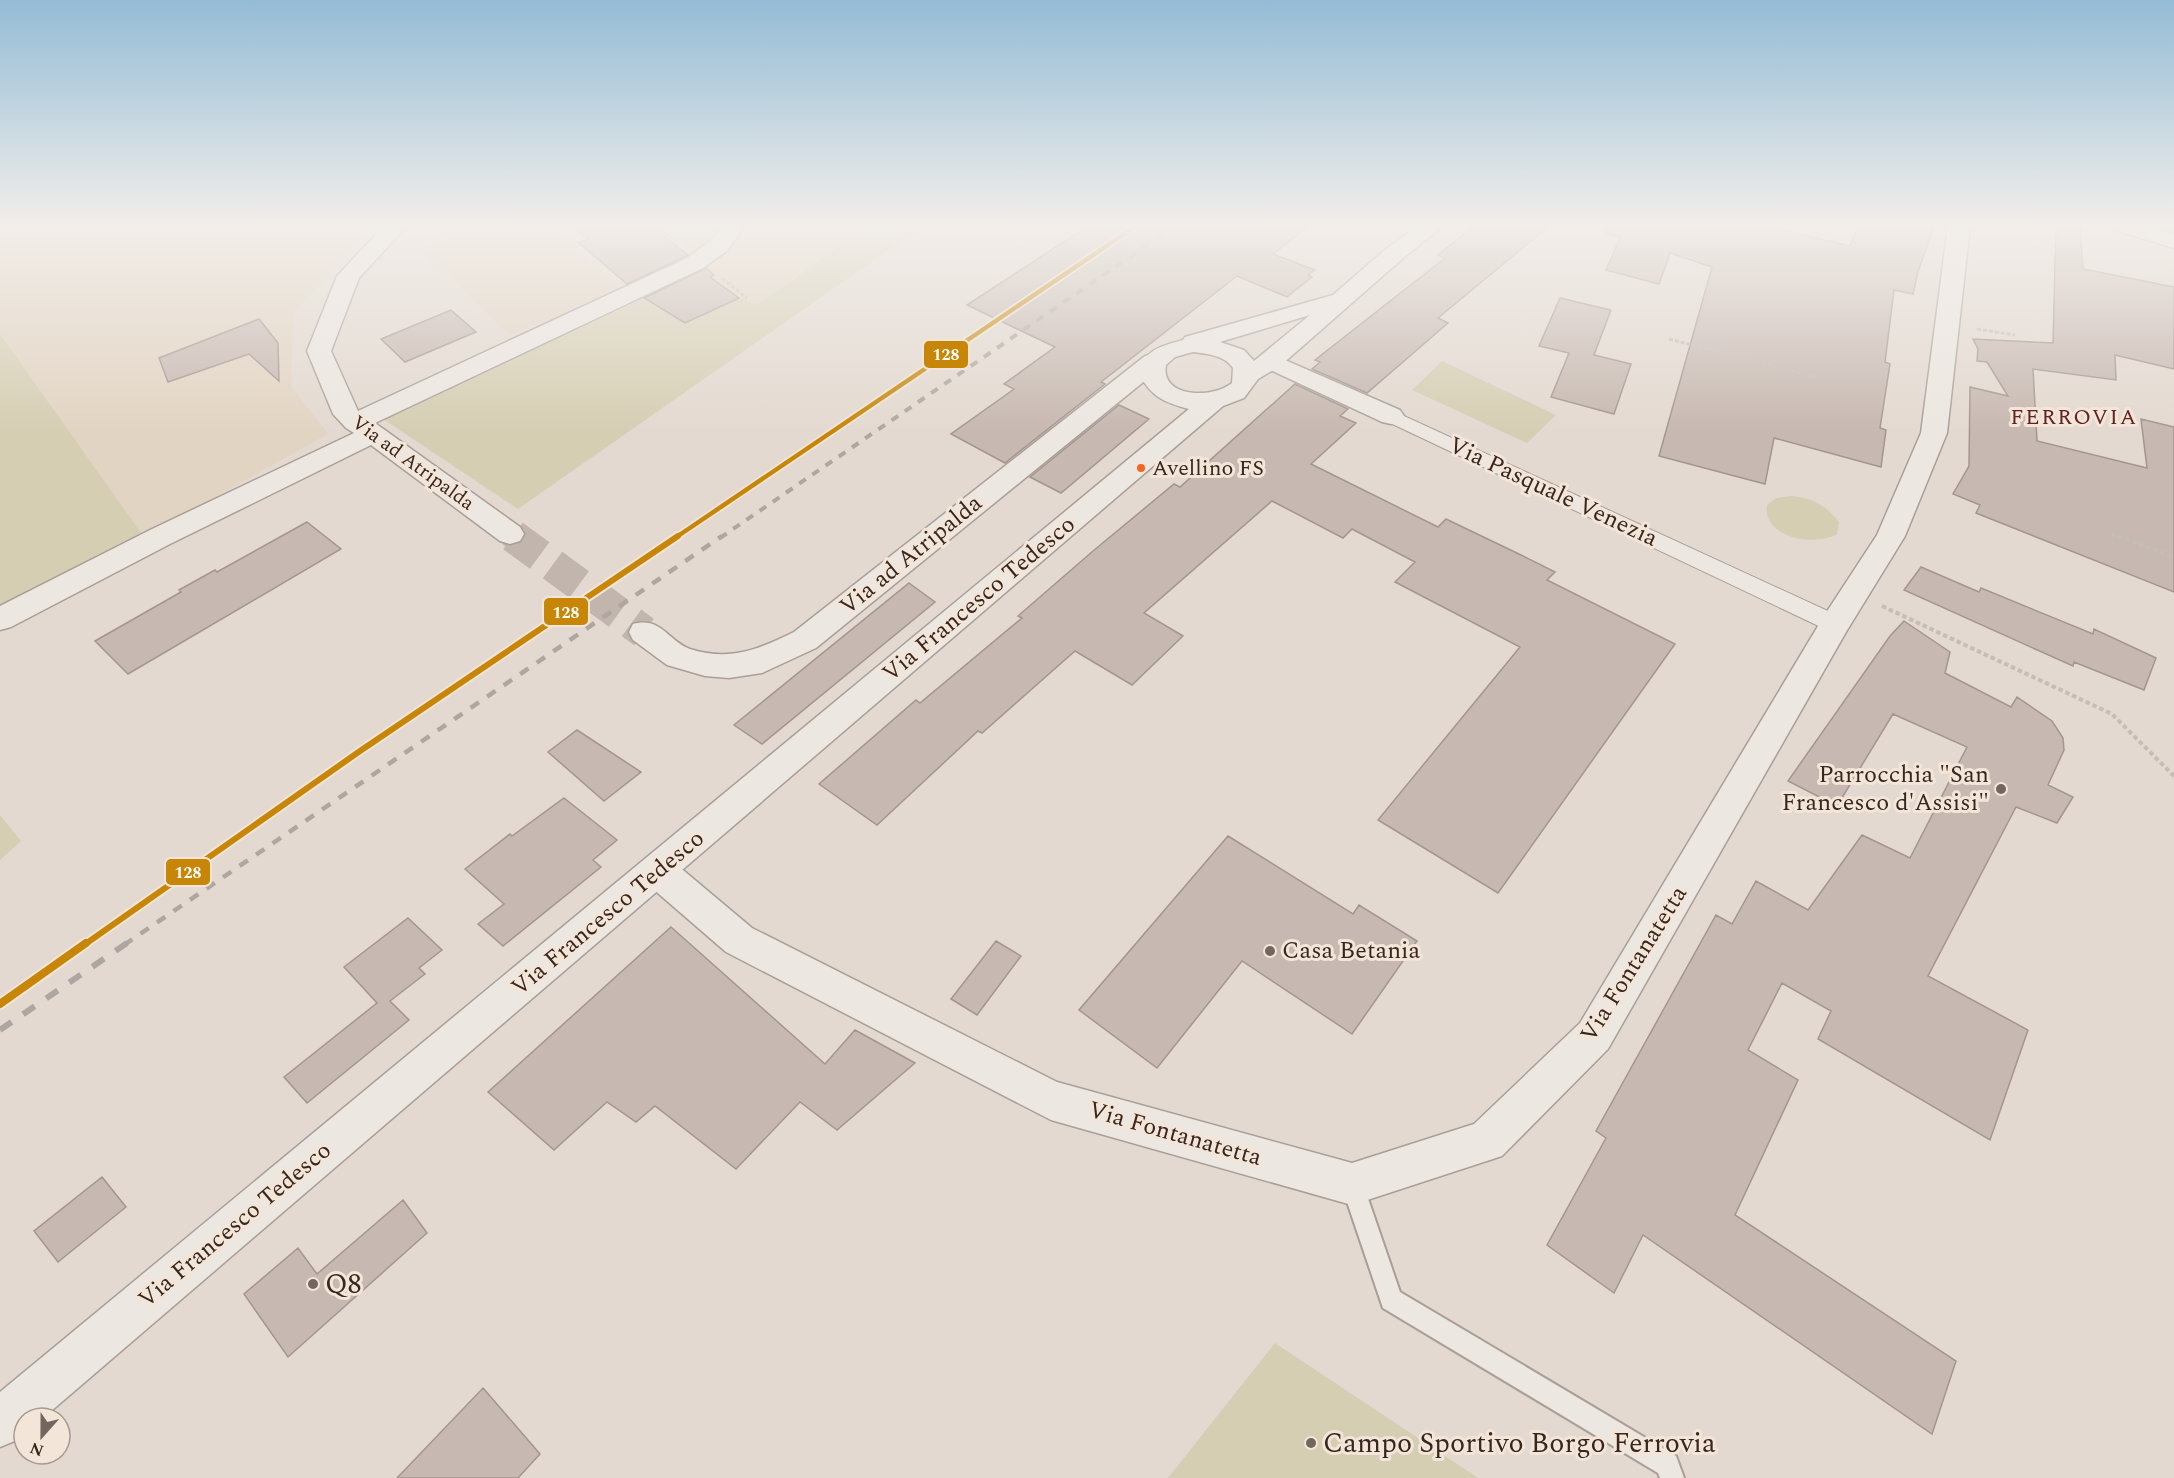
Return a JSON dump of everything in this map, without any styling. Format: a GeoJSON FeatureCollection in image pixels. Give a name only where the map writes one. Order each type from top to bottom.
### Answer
{"type":"FeatureCollection","features":[{"type":"Feature","properties":{"kind":"street","name":"Via ad Atripalda"},"geometry":{"type":"LineString","coordinates":[[341,295],[319,351],[346,414],[510,534]]}},
{"type":"Feature","properties":{"kind":"street"},"geometry":{"type":"LineString","coordinates":[[0,619],[364,428],[631,295]]}},
{"type":"Feature","properties":{"kind":"street","name":"Via Fontanatetta"},"geometry":{"type":"LineString","coordinates":[[658,871],[739,940],[1051,1100],[1352,1184],[1487,1141],[1594,1036],[1835,624],[1891,536],[1934,433],[1951,295]]}},
{"type":"Feature","properties":{"kind":"street"},"geometry":{"type":"LineString","coordinates":[[1177,347],[1347,296]]}},
{"type":"Feature","properties":{"kind":"street"},"geometry":{"type":"LineString","coordinates":[[1177,347],[1209,346],[1223,350],[1236,357],[1244,366],[1246,375],[1271,360],[1347,296]]}},
{"type":"Feature","properties":{"kind":"street","name":"Via ad Atripalda"},"geometry":{"type":"LineString","coordinates":[[644,632],[678,657],[705,664],[729,666],[762,661],[805,640],[1159,356],[1177,347]]}},
{"type":"Feature","properties":{"kind":"street","name":"Via Pasquale Venezia"},"geometry":{"type":"LineString","coordinates":[[1271,360],[1835,624]]}},
{"type":"Feature","properties":{"kind":"street"},"geometry":{"type":"LineString","coordinates":[[1154,361],[1150,371],[1153,381],[1171,407]]}},
{"type":"Feature","properties":{"kind":"street","name":"Via Francesco Tedesco"},"geometry":{"type":"LineString","coordinates":[[0,1423],[658,871],[1171,407],[1214,401],[1238,391],[1244,384],[1246,375]]}},
{"type":"Feature","properties":{"kind":"street"},"geometry":{"type":"LineString","coordinates":[[1104,400],[1132,389],[1171,407],[1214,401]]}},
{"type":"Feature","properties":{"kind":"lane"},"geometry":{"type":"LineString","coordinates":[[1352,1184],[1392,1300],[1667,1465],[1672,1478]]}},
{"type":"Feature","properties":{"kind":"path"},"geometry":{"type":"LineString","coordinates":[[1669,339],[1816,377]]}},
{"type":"Feature","properties":{"kind":"path"},"geometry":{"type":"LineString","coordinates":[[2112,534],[2174,557]]}},
{"type":"Feature","properties":{"kind":"path"},"geometry":{"type":"LineString","coordinates":[[1855,593],[2112,714],[2174,776]]}},
{"type":"Feature","properties":{"kind":"shaded area"},"geometry":{"type":"Polygon","coordinates":[[[0,295],[310,295],[293,313],[291,386],[328,434],[144,537],[0,334],[0,295]]]}},
{"type":"Feature","properties":{"kind":"shaded area"},"geometry":{"type":"Polygon","coordinates":[[[468,295],[610,295],[510,335],[468,295]]]}},
{"type":"Feature","properties":{"kind":"shaded area"},"geometry":{"type":"Polygon","coordinates":[[[735,295],[771,295],[757,305],[735,295]]]}},
{"type":"Feature","properties":{"kind":"shaded area"},"geometry":{"type":"Polygon","coordinates":[[[771,295],[824,295],[518,509],[383,419],[642,299],[685,323],[739,298],[757,305],[771,295]]]}},
{"type":"Feature","properties":{"kind":"shaded area"},"geometry":{"type":"Polygon","coordinates":[[[0,334],[144,537],[0,608],[0,334]]]}},
{"type":"Feature","properties":{"kind":"shaded area"},"geometry":{"type":"Polygon","coordinates":[[[1442,361],[1556,415],[1527,443],[1412,390],[1442,361]]]}},
{"type":"Feature","properties":{"kind":"shaded area"},"geometry":{"type":"Polygon","coordinates":[[[1792,496],[1812,501],[1829,511],[1839,522],[1837,534],[1816,540],[1792,537],[1781,532],[1768,516],[1767,505],[1776,498],[1792,496]]]}},
{"type":"Feature","properties":{"kind":"shaded area"},"geometry":{"type":"Polygon","coordinates":[[[0,815],[21,841],[0,860],[0,815]]]}},
{"type":"Feature","properties":{"kind":"shaded area","name":"Campo Sportivo Borgo Ferrovia"},"geometry":{"type":"Polygon","coordinates":[[[1275,1343],[1478,1478],[1168,1478],[1275,1343]]]}},
{"type":"Feature","properties":{"kind":"building"},"geometry":{"type":"Polygon","coordinates":[[[650,295],[735,295],[739,298],[685,323],[644,298],[650,295]]]}},
{"type":"Feature","properties":{"kind":"building"},"geometry":{"type":"Polygon","coordinates":[[[982,295],[1213,295],[1101,382],[1105,384],[1005,463],[951,434],[1014,389],[1004,384],[1055,347],[967,305],[982,295]]]}},
{"type":"Feature","properties":{"kind":"building"},"geometry":{"type":"Polygon","coordinates":[[[1398,295],[1466,295],[1438,318],[1448,323],[1367,393],[1312,369],[1320,362],[1315,360],[1398,295]]]}},
{"type":"Feature","properties":{"kind":"building"},"geometry":{"type":"Polygon","coordinates":[[[1704,295],[1893,295],[1885,362],[1890,364],[1880,428],[1886,430],[1881,467],[1774,438],[1765,484],[1659,456],[1704,295]]]}},
{"type":"Feature","properties":{"kind":"building"},"geometry":{"type":"Polygon","coordinates":[[[2054,295],[2174,295],[2174,369],[2115,355],[2116,380],[2033,369],[2037,441],[2147,468],[2141,419],[2174,427],[2174,592],[1976,513],[1980,505],[1953,494],[1969,466],[1970,387],[2008,396],[1987,362],[1977,361],[1978,349],[1973,339],[2053,343],[2054,295]]]}},
{"type":"Feature","properties":{"kind":"building"},"geometry":{"type":"Polygon","coordinates":[[[1560,298],[1611,310],[1594,355],[1631,364],[1614,414],[1551,397],[1569,353],[1539,346],[1560,298]]]}},
{"type":"Feature","properties":{"kind":"building"},"geometry":{"type":"Polygon","coordinates":[[[451,310],[476,332],[405,362],[381,339],[451,310]]]}},
{"type":"Feature","properties":{"kind":"building"},"geometry":{"type":"Polygon","coordinates":[[[259,319],[278,343],[279,381],[249,354],[168,382],[159,358],[259,319]]]}},
{"type":"Feature","properties":{"kind":"building"},"geometry":{"type":"Polygon","coordinates":[[[1295,384],[1348,409],[1340,416],[1356,423],[1311,464],[1438,527],[1446,519],[1521,555],[1555,572],[1547,580],[1675,644],[1498,893],[1378,820],[1520,647],[1395,582],[1415,562],[1352,529],[1343,538],[1272,501],[1144,613],[1183,636],[1132,685],[1075,651],[982,733],[978,731],[877,825],[819,784],[916,700],[920,703],[1022,618],[1018,616],[1174,484],[1180,487],[1295,384]]]}},
{"type":"Feature","properties":{"kind":"building"},"geometry":{"type":"Polygon","coordinates":[[[1119,405],[1149,419],[1061,493],[1030,477],[1119,405]]]}},
{"type":"Feature","properties":{"kind":"building"},"geometry":{"type":"Polygon","coordinates":[[[307,522],[341,549],[128,674],[95,641],[181,592],[179,590],[215,570],[217,572],[307,522]]]}},
{"type":"Feature","properties":{"kind":"building"},"geometry":{"type":"Polygon","coordinates":[[[1921,567],[1979,592],[1981,588],[2093,634],[2094,629],[2156,658],[2144,690],[2074,662],[2073,666],[1904,590],[1921,567]]]}},
{"type":"Feature","properties":{"kind":"building"},"geometry":{"type":"Polygon","coordinates":[[[909,583],[935,602],[762,744],[734,725],[909,583]]]}},
{"type":"Feature","properties":{"kind":"building"},"geometry":{"type":"Polygon","coordinates":[[[1904,621],[1950,652],[1945,673],[2011,707],[2017,697],[2052,721],[2063,738],[2064,750],[2048,785],[2073,797],[2057,823],[2016,807],[1928,976],[2028,1030],[1990,1140],[1818,1039],[1831,1011],[1782,983],[1748,1050],[1798,1080],[1735,1215],[1956,1361],[1932,1434],[1643,1235],[1614,1293],[1547,1245],[1606,1138],[1596,1131],[1716,915],[1732,924],[1756,881],[1808,910],[1862,835],[1910,858],[1967,747],[1893,714],[1837,806],[1788,781],[1890,636],[1904,621]]]}},
{"type":"Feature","properties":{"kind":"building"},"geometry":{"type":"Polygon","coordinates":[[[577,730],[641,772],[604,801],[548,752],[577,730]]]}},
{"type":"Feature","properties":{"kind":"building"},"geometry":{"type":"Polygon","coordinates":[[[564,798],[617,840],[593,860],[601,867],[503,946],[478,924],[504,904],[465,869],[510,834],[512,836],[564,798]]]}},
{"type":"Feature","properties":{"kind":"building","name":"Casa Betania"},"geometry":{"type":"Polygon","coordinates":[[[1228,836],[1353,914],[1359,905],[1417,941],[1352,1034],[1242,961],[1157,1068],[1079,1010],[1228,836]]]}},
{"type":"Feature","properties":{"kind":"building"},"geometry":{"type":"Polygon","coordinates":[[[408,918],[442,950],[419,968],[425,974],[390,1001],[409,1020],[307,1103],[284,1077],[377,1003],[344,967],[408,918]]]}},
{"type":"Feature","properties":{"kind":"building"},"geometry":{"type":"Polygon","coordinates":[[[671,927],[825,1064],[855,1030],[915,1063],[837,1130],[800,1102],[736,1169],[655,1106],[636,1122],[607,1102],[554,1150],[488,1092],[671,927]]]}},
{"type":"Feature","properties":{"kind":"building"},"geometry":{"type":"Polygon","coordinates":[[[996,941],[1021,956],[977,1015],[951,999],[996,941]]]}},
{"type":"Feature","properties":{"kind":"building"},"geometry":{"type":"Polygon","coordinates":[[[102,1177],[126,1207],[58,1262],[34,1231],[102,1177]]]}},
{"type":"Feature","properties":{"kind":"building","name":"Q8"},"geometry":{"type":"Polygon","coordinates":[[[403,1200],[427,1233],[288,1357],[244,1294],[298,1248],[317,1274],[403,1200]]]}},
{"type":"Feature","properties":{"kind":"building"},"geometry":{"type":"Polygon","coordinates":[[[483,1388],[540,1454],[518,1478],[397,1478],[483,1388]]]}},
{"type":"Feature","properties":{"kind":"tunnel"},"geometry":{"type":"LineString","coordinates":[[510,534],[515,538]]}},
{"type":"Feature","properties":{"kind":"tunnel"},"geometry":{"type":"LineString","coordinates":[[513,536],[644,632]]}},
{"type":"Feature","properties":{"kind":"railway"},"geometry":{"type":"LineString","coordinates":[[720,538],[1074,295]]}},
{"type":"Feature","properties":{"kind":"railway"},"geometry":{"type":"LineString","coordinates":[[124,945],[722,536]]}},
{"type":"Feature","properties":{"kind":"railway"},"geometry":{"type":"LineString","coordinates":[[0,1030],[127,943]]}},
{"type":"Feature","properties":{"kind":"transit line","name":"128"},"geometry":{"type":"LineString","coordinates":[[0,1004],[360,751],[1034,295]]}},
{"type":"Feature","properties":{"kind":"place","name":"Avellino FS"},"geometry":{"type":"Point","coordinates":[1141,468]}},
{"type":"Feature","properties":{"kind":"place","name":"Parrocchia \"San Francesco d'Assisi\""},"geometry":{"type":"Point","coordinates":[2001,789]}},
{"type":"Feature","properties":{"kind":"place","name":"Casa Betania"},"geometry":{"type":"Point","coordinates":[1270,951]}},
{"type":"Feature","properties":{"kind":"place","name":"Q8"},"geometry":{"type":"Point","coordinates":[313,1284]}},
{"type":"Feature","properties":{"kind":"place","name":"Campo Sportivo Borgo Ferrovia"},"geometry":{"type":"Point","coordinates":[1311,1443]}},
{"type":"Feature","properties":{"kind":"district","name":"FERROVIA"},"geometry":{"type":"Point","coordinates":[2074,417]}}]}
